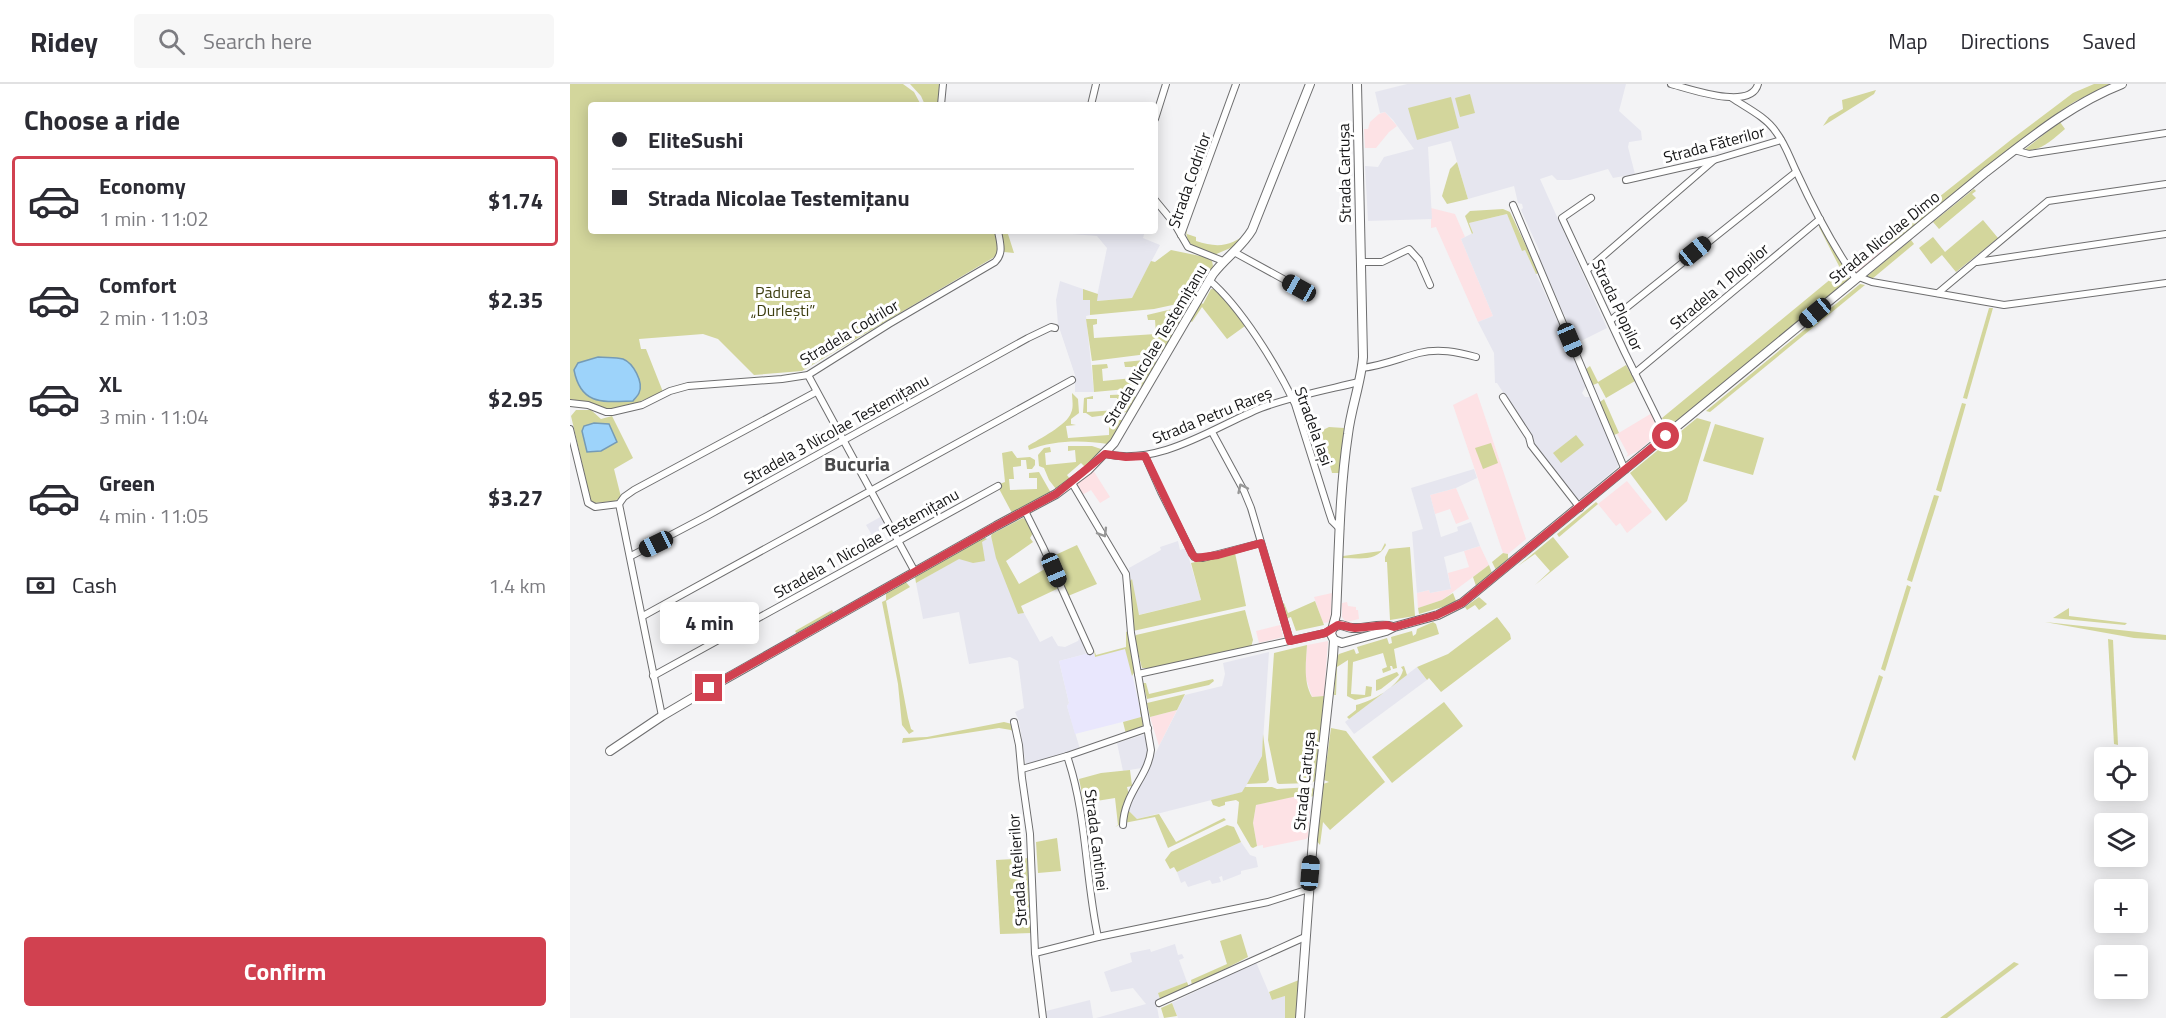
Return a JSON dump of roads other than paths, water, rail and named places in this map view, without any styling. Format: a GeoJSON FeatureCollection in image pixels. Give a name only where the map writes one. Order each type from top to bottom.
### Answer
{"type":"FeatureCollection","features":[{"type":"Feature","properties":{"kind":"street"},"geometry":{"type":"LineString","coordinates":[[941,102],[943,84]]}},
{"type":"Feature","properties":{"kind":"street"},"geometry":{"type":"LineString","coordinates":[[1091,102],[1096,84]]}},
{"type":"Feature","properties":{"kind":"street"},"geometry":{"type":"LineString","coordinates":[[1158,109],[1166,84]]}},
{"type":"Feature","properties":{"kind":"street","name":"Strada Codrilor"},"geometry":{"type":"LineString","coordinates":[[1223,261],[1188,247],[1181,235],[1236,84]]}},
{"type":"Feature","properties":{"kind":"street","name":"Strada Nicolae Testemițanu"},"geometry":{"type":"LineString","coordinates":[[610,751],[662,716],[1072,483],[1105,454],[1130,417],[1209,280],[1252,230],[1310,84]]}},
{"type":"Feature","properties":{"kind":"street","name":"Strada Cartușa"},"geometry":{"type":"LineString","coordinates":[[1300,1018],[1309,889],[1335,632],[1347,436],[1362,368],[1357,84]]}},
{"type":"Feature","properties":{"kind":"street","name":"Strada Făterilor"},"geometry":{"type":"LineString","coordinates":[[1626,180],[1714,160],[1781,140],[1766,122],[1732,98],[1671,84]]}},
{"type":"Feature","properties":{"kind":"street"},"geometry":{"type":"LineString","coordinates":[[1732,98],[1756,91],[1758,84]]}},
{"type":"Feature","properties":{"kind":"street","name":"Strada Nicolae Dimo"},"geometry":{"type":"LineString","coordinates":[[1346,642],[1437,615],[1462,603],[2014,150],[2084,101],[2122,84]]}},
{"type":"Feature","properties":{"kind":"street"},"geometry":{"type":"LineString","coordinates":[[2014,150],[2029,153],[2166,133]]}},
{"type":"Feature","properties":{"kind":"street"},"geometry":{"type":"LineString","coordinates":[[1781,140],[1840,257],[1857,278],[2004,305],[2166,283]]}},
{"type":"Feature","properties":{"kind":"street"},"geometry":{"type":"LineString","coordinates":[[1587,270],[1714,160]]}},
{"type":"Feature","properties":{"kind":"street"},"geometry":{"type":"LineString","coordinates":[[1611,320],[1796,172]]}},
{"type":"Feature","properties":{"kind":"street"},"geometry":{"type":"LineString","coordinates":[[1938,293],[2048,201],[2166,184]]}},
{"type":"Feature","properties":{"kind":"street","name":"Strada Plopilor"},"geometry":{"type":"LineString","coordinates":[[1591,198],[1562,218],[1666,436]]}},
{"type":"Feature","properties":{"kind":"street"},"geometry":{"type":"LineString","coordinates":[[1158,204],[1181,235]]}},
{"type":"Feature","properties":{"kind":"street"},"geometry":{"type":"LineString","coordinates":[[1513,205],[1624,470]]}},
{"type":"Feature","properties":{"kind":"street","name":"Stradela 1 Plopilor"},"geometry":{"type":"LineString","coordinates":[[1635,373],[1820,219]]}},
{"type":"Feature","properties":{"kind":"street","name":"Stradela Codrilor"},"geometry":{"type":"LineString","coordinates":[[570,403],[588,405],[612,412],[642,405],[670,391],[688,386],[808,375],[995,262],[999,258],[1001,249],[998,234]]}},
{"type":"Feature","properties":{"kind":"street"},"geometry":{"type":"LineString","coordinates":[[1975,262],[2166,234]]}},
{"type":"Feature","properties":{"kind":"street"},"geometry":{"type":"LineString","coordinates":[[1361,262],[1382,262],[1409,249],[1419,260],[1430,285]]}},
{"type":"Feature","properties":{"kind":"street"},"geometry":{"type":"LineString","coordinates":[[1234,252],[1305,291]]}},
{"type":"Feature","properties":{"kind":"street","name":"Stradela Iași"},"geometry":{"type":"LineString","coordinates":[[1209,280],[1235,308],[1259,342],[1292,398],[1332,521],[1340,529]]}},
{"type":"Feature","properties":{"kind":"street","name":"Stradela 3 Nicolae Testemițanu"},"geometry":{"type":"LineString","coordinates":[[630,556],[656,544],[1028,338],[1051,327],[1055,328]]}},
{"type":"Feature","properties":{"kind":"street"},"geometry":{"type":"LineString","coordinates":[[1362,368],[1378,366],[1432,351],[1455,351],[1476,357]]}},
{"type":"Feature","properties":{"kind":"street"},"geometry":{"type":"LineString","coordinates":[[808,375],[915,572]]}},
{"type":"Feature","properties":{"kind":"street"},"geometry":{"type":"LineString","coordinates":[[643,616],[1072,380]]}},
{"type":"Feature","properties":{"kind":"street","name":"Strada Petru Rareș"},"geometry":{"type":"LineString","coordinates":[[1105,454],[1126,457],[1145,456],[1212,432],[1260,409],[1292,398],[1359,382]]}},
{"type":"Feature","properties":{"kind":"street"},"geometry":{"type":"LineString","coordinates":[[570,429],[588,503],[596,507],[619,504],[634,490],[816,392]]}},
{"type":"Feature","properties":{"kind":"street"},"geometry":{"type":"LineString","coordinates":[[1503,397],[1529,437],[1531,445],[1580,508]]}},
{"type":"Feature","properties":{"kind":"street"},"geometry":{"type":"LineString","coordinates":[[1212,432],[1244,491],[1290,641]]}},
{"type":"Feature","properties":{"kind":"street","name":"Strada Petru Rareș"},"geometry":{"type":"LineString","coordinates":[[1145,456],[1194,557],[1199,559],[1261,543]]}},
{"type":"Feature","properties":{"kind":"street","name":"Strada Cantinei"},"geometry":{"type":"LineString","coordinates":[[1072,483],[1126,574],[1131,633],[1151,753],[1125,806],[1123,825]]}},
{"type":"Feature","properties":{"kind":"street","name":"Stradela 1 Nicolae Testemițanu"},"geometry":{"type":"LineString","coordinates":[[653,676],[998,486]]}},
{"type":"Feature","properties":{"kind":"street"},"geometry":{"type":"LineString","coordinates":[[619,504],[662,716]]}},
{"type":"Feature","properties":{"kind":"street"},"geometry":{"type":"LineString","coordinates":[[1025,511],[1090,651]]}},
{"type":"Feature","properties":{"kind":"street","name":"Strada Nicolae Dimo"},"geometry":{"type":"LineString","coordinates":[[1138,674],[1335,632],[1387,625],[1394,627]]}},
{"type":"Feature","properties":{"kind":"street"},"geometry":{"type":"LineString","coordinates":[[1335,632],[1339,643],[1346,642]]}},
{"type":"Feature","properties":{"kind":"street"},"geometry":{"type":"LineString","coordinates":[[1333,656],[1350,635],[1335,632]]}},
{"type":"Feature","properties":{"kind":"street","name":"Strada Atelierilor"},"geometry":{"type":"LineString","coordinates":[[1014,722],[1020,745],[1030,834],[1035,953],[1043,1018]]}},
{"type":"Feature","properties":{"kind":"street"},"geometry":{"type":"LineString","coordinates":[[1022,769],[1148,728]]}},
{"type":"Feature","properties":{"kind":"street","name":"Strada Cantinei"},"geometry":{"type":"LineString","coordinates":[[1067,756],[1080,800],[1091,898],[1098,937]]}},
{"type":"Feature","properties":{"kind":"street"},"geometry":{"type":"LineString","coordinates":[[1035,953],[1098,937],[1222,912],[1309,889]]}},
{"type":"Feature","properties":{"kind":"street"},"geometry":{"type":"LineString","coordinates":[[1159,1004],[1305,936]]}},
{"type":"Feature","properties":{"kind":"water"},"geometry":{"type":"Polygon","coordinates":[[[598,357],[623,359],[634,369],[639,378],[640,389],[633,401],[603,401],[588,396],[582,390],[574,370],[578,363],[598,357]]]}},
{"type":"Feature","properties":{"kind":"water"},"geometry":{"type":"Polygon","coordinates":[[[594,423],[609,424],[617,442],[601,451],[587,452],[582,431],[584,426],[594,423]]]}},
{"type":"Feature","properties":{"kind":"district","name":"Bucuria"},"geometry":{"type":"Point","coordinates":[857,464]}},
{"type":"Feature","properties":{"kind":"park label","name":"Pădurea „Durlești”"},"geometry":{"type":"Point","coordinates":[783,301]}}]}
